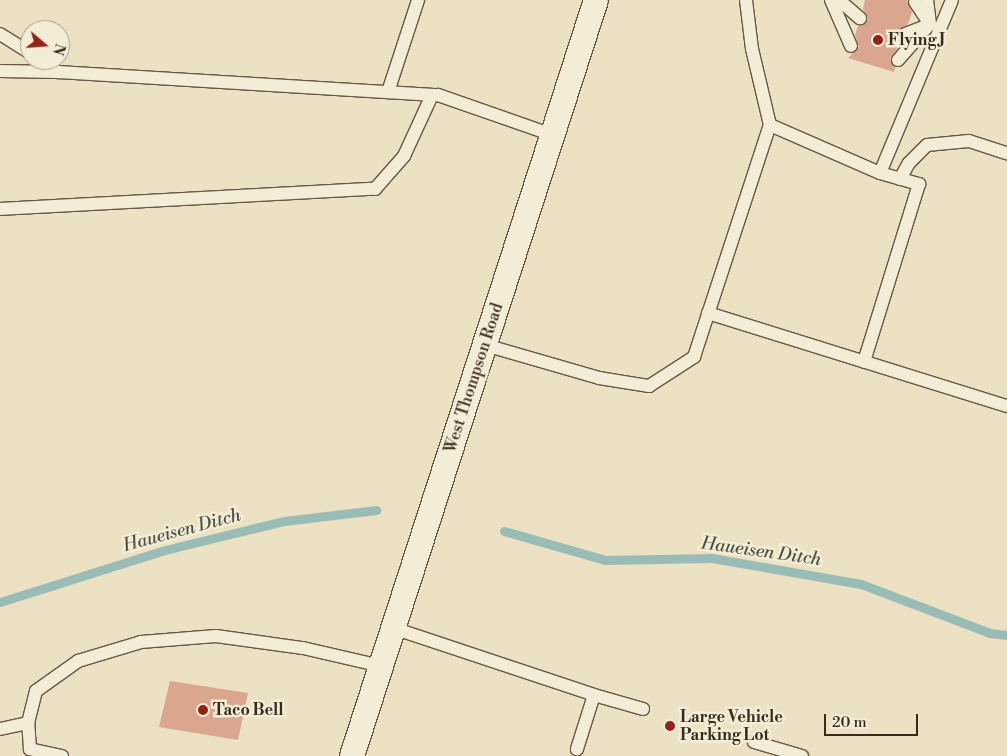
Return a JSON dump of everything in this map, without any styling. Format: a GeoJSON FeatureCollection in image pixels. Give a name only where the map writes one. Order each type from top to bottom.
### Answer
{"type":"FeatureCollection","features":[{"type":"Feature","properties":{"kind":"street","name":"West Thompson Road"},"geometry":{"type":"LineString","coordinates":[[352,756],[596,0]]}},
{"type":"Feature","properties":{"kind":"lane"},"geometry":{"type":"LineString","coordinates":[[388,92],[418,0]]}},
{"type":"Feature","properties":{"kind":"lane"},"geometry":{"type":"LineString","coordinates":[[485,345],[599,378],[649,386],[694,357],[770,125],[752,49],[746,0]]}},
{"type":"Feature","properties":{"kind":"lane"},"geometry":{"type":"LineString","coordinates":[[831,0],[851,46]]}},
{"type":"Feature","properties":{"kind":"lane"},"geometry":{"type":"LineString","coordinates":[[840,0],[860,18]]}},
{"type":"Feature","properties":{"kind":"lane"},"geometry":{"type":"LineString","coordinates":[[880,173],[936,26],[952,0]]}},
{"type":"Feature","properties":{"kind":"lane"},"geometry":{"type":"LineString","coordinates":[[921,1],[936,26]]}},
{"type":"Feature","properties":{"kind":"lane"},"geometry":{"type":"LineString","coordinates":[[905,34],[936,26]]}},
{"type":"Feature","properties":{"kind":"lane"},"geometry":{"type":"LineString","coordinates":[[898,60],[936,26]]}},
{"type":"Feature","properties":{"kind":"lane"},"geometry":{"type":"LineString","coordinates":[[0,34],[20,47]]}},
{"type":"Feature","properties":{"kind":"lane"},"geometry":{"type":"LineString","coordinates":[[0,71],[58,72],[432,95],[553,135]]}},
{"type":"Feature","properties":{"kind":"lane"},"geometry":{"type":"LineString","coordinates":[[0,209],[375,189],[404,156],[432,95]]}},
{"type":"Feature","properties":{"kind":"lane"},"geometry":{"type":"LineString","coordinates":[[770,125],[880,173],[919,184],[864,362]]}},
{"type":"Feature","properties":{"kind":"lane"},"geometry":{"type":"LineString","coordinates":[[900,178],[909,163],[927,145],[969,141],[1007,153]]}},
{"type":"Feature","properties":{"kind":"lane"},"geometry":{"type":"LineString","coordinates":[[708,313],[1007,406]]}},
{"type":"Feature","properties":{"kind":"lane"},"geometry":{"type":"LineString","coordinates":[[393,628],[594,695],[643,709]]}},
{"type":"Feature","properties":{"kind":"lane"},"geometry":{"type":"LineString","coordinates":[[62,756],[30,749],[28,723],[36,690],[78,661],[141,642],[216,636],[303,648],[381,666]]}},
{"type":"Feature","properties":{"kind":"lane"},"geometry":{"type":"LineString","coordinates":[[577,750],[594,695]]}},
{"type":"Feature","properties":{"kind":"lane"},"geometry":{"type":"LineString","coordinates":[[0,729],[28,723]]}},
{"type":"Feature","properties":{"kind":"lane"},"geometry":{"type":"LineString","coordinates":[[754,742],[802,756]]}},
{"type":"Feature","properties":{"kind":"building","name":"Flying J"},"geometry":{"type":"Polygon","coordinates":[[[865,0],[907,0],[912,12],[908,24],[897,32],[903,42],[890,58],[895,68],[894,72],[848,58],[859,47],[855,35],[858,26],[868,20],[863,9],[865,0]]]}},
{"type":"Feature","properties":{"kind":"building","name":"Taco Bell"},"geometry":{"type":"Polygon","coordinates":[[[170,681],[248,693],[238,740],[159,727],[170,681]]]}},
{"type":"Feature","properties":{"kind":"waterway","name":"Haueisen Ditch"},"geometry":{"type":"LineString","coordinates":[[0,602],[165,550],[284,521],[376,510]]}},
{"type":"Feature","properties":{"kind":"waterway","name":"Haueisen Ditch"},"geometry":{"type":"LineString","coordinates":[[504,531],[605,560],[712,558],[861,584],[990,633],[1007,635]]}},
{"type":"Feature","properties":{"kind":"place","name":"Flying J"},"geometry":{"type":"Point","coordinates":[878,40]}},
{"type":"Feature","properties":{"kind":"place","name":"Taco Bell"},"geometry":{"type":"Point","coordinates":[203,710]}},
{"type":"Feature","properties":{"kind":"place","name":"Large Vehicle Parking Lot"},"geometry":{"type":"Point","coordinates":[670,726]}}]}
